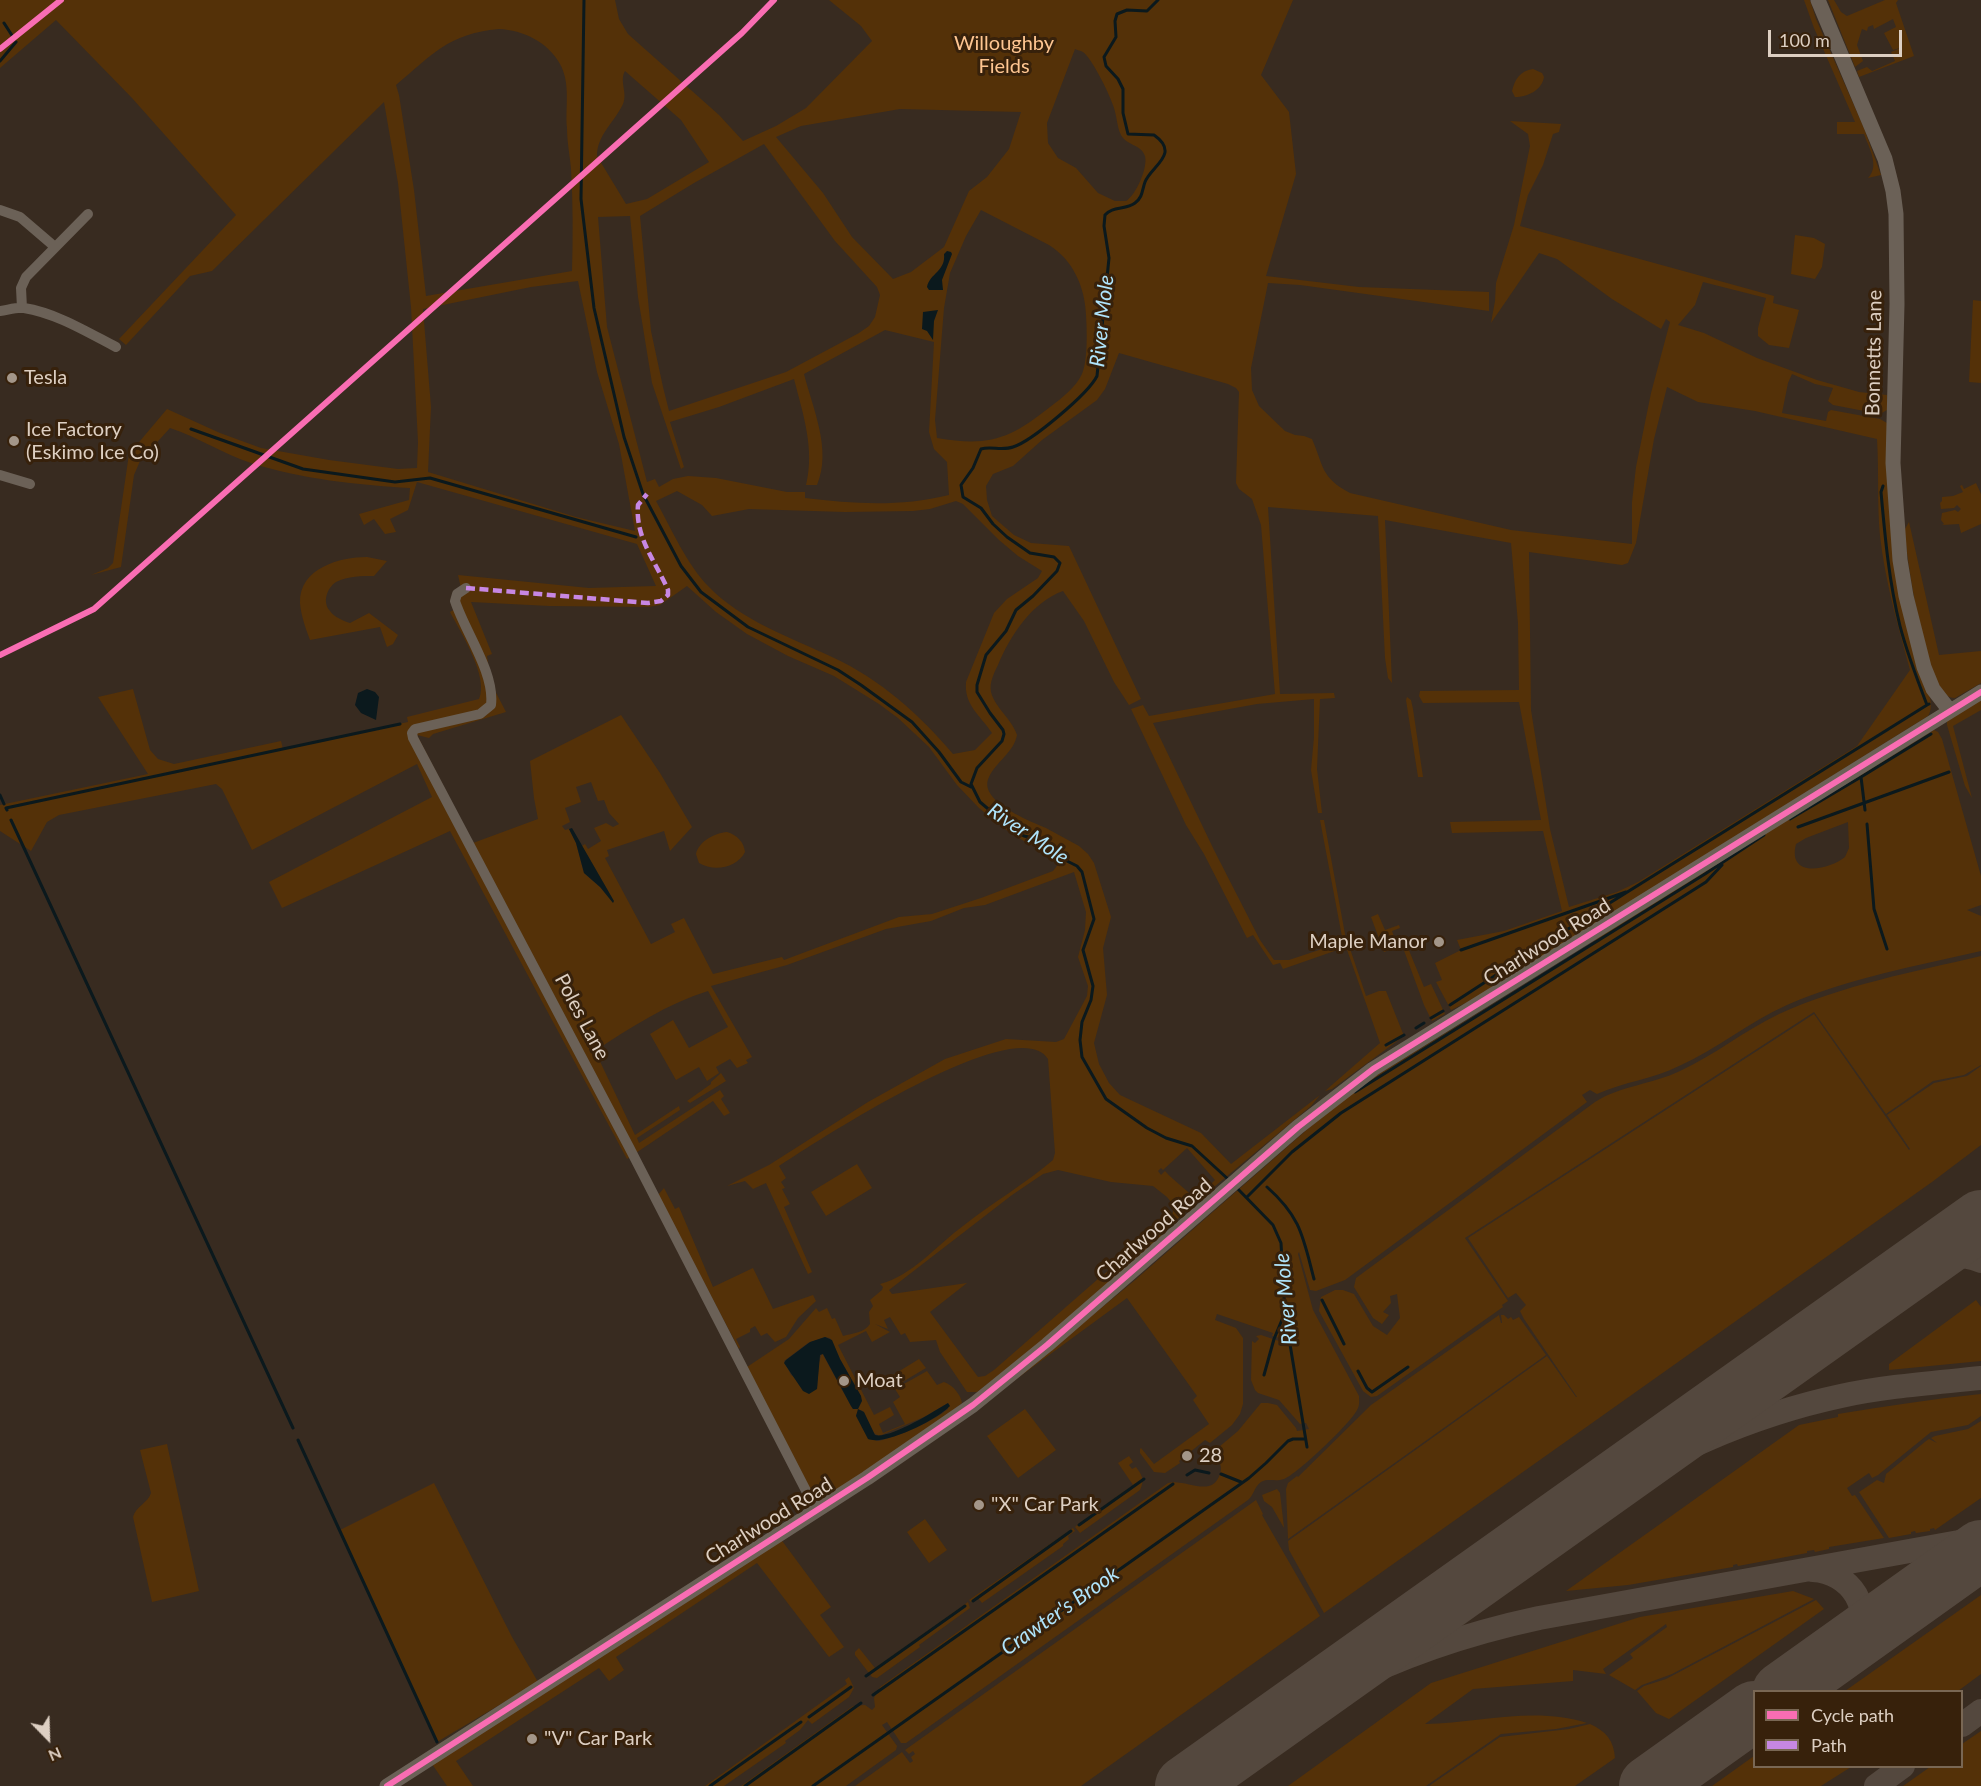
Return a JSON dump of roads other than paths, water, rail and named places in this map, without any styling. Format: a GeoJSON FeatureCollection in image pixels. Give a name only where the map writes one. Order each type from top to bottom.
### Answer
{"type":"FeatureCollection","features":[{"type":"Feature","properties":{"kind":"street","name":"Bonnetts Lane"},"geometry":{"type":"LineString","coordinates":[[1818,0],[1885,159],[1893,191],[1896,208],[1897,304],[1893,463],[1900,560],[1924,667],[1933,690],[1950,711]]}},
{"type":"Feature","properties":{"kind":"street"},"geometry":{"type":"LineString","coordinates":[[0,210],[20,217],[56,247]]}},
{"type":"Feature","properties":{"kind":"street"},"geometry":{"type":"LineString","coordinates":[[22,308],[21,291],[24,280],[88,214]]}},
{"type":"Feature","properties":{"kind":"street"},"geometry":{"type":"LineString","coordinates":[[0,311],[22,308],[65,322],[111,345]]}},
{"type":"Feature","properties":{"kind":"street"},"geometry":{"type":"LineString","coordinates":[[0,475],[30,484]]}},
{"type":"Feature","properties":{"kind":"street","name":"Poles Lane"},"geometry":{"type":"LineString","coordinates":[[466,588],[456,596],[456,604],[486,675],[491,705],[480,714],[415,729],[412,733],[413,738],[624,1136],[816,1510]]}},
{"type":"Feature","properties":{"kind":"street","name":"Charlwood Road"},"geometry":{"type":"LineString","coordinates":[[387,1786],[867,1478],[973,1405],[1047,1345],[1328,1102],[1395,1054],[1590,936],[1981,692]]}},
{"type":"Feature","properties":{"kind":"waterway"},"geometry":{"type":"LineString","coordinates":[[584,0],[581,199],[594,308],[624,437],[643,494],[681,566],[701,592],[748,627],[838,670],[861,685],[912,722],[939,752],[961,782],[971,787]]}},
{"type":"Feature","properties":{"kind":"waterway","name":"River Mole"},"geometry":{"type":"LineString","coordinates":[[1158,0],[1147,11],[1127,10],[1117,14],[1116,37],[1104,57],[1106,66],[1118,79],[1123,89],[1123,113],[1128,134],[1154,135],[1162,142],[1165,154],[1148,176],[1138,201],[1111,210],[1105,215],[1104,226],[1109,258],[1097,376],[1071,405],[1046,427],[1022,443],[1009,448],[981,449],[973,468],[961,485],[963,497],[981,508],[1007,537],[1030,553],[1054,557],[1060,563],[1057,571],[1016,610],[1006,631],[986,655],[977,692],[1004,734],[1002,741],[977,768],[971,784],[980,802],[1013,830],[1024,836],[1047,841],[1063,859],[1077,866],[1082,872],[1094,919],[1083,950],[1093,986],[1091,1000],[1082,1022],[1080,1040],[1082,1057],[1106,1099],[1147,1128],[1166,1138],[1192,1146],[1229,1180]]}},
{"type":"Feature","properties":{"kind":"waterway"},"geometry":{"type":"LineString","coordinates":[[4,23],[13,37]]}},
{"type":"Feature","properties":{"kind":"waterway"},"geometry":{"type":"LineString","coordinates":[[0,61],[16,42]]}},
{"type":"Feature","properties":{"kind":"waterway"},"geometry":{"type":"LineString","coordinates":[[191,429],[303,469],[395,482],[430,478],[636,537]]}},
{"type":"Feature","properties":{"kind":"waterway"},"geometry":{"type":"LineString","coordinates":[[1883,486],[1881,492],[1886,543],[1896,609],[1912,666],[1927,705],[1929,704]]}},
{"type":"Feature","properties":{"kind":"waterway"},"geometry":{"type":"LineString","coordinates":[[1450,1005],[1927,705]]}},
{"type":"Feature","properties":{"kind":"waterway"},"geometry":{"type":"LineString","coordinates":[[7,810],[6,808],[400,724]]}},
{"type":"Feature","properties":{"kind":"waterway"},"geometry":{"type":"LineString","coordinates":[[1861,777],[1931,734]]}},
{"type":"Feature","properties":{"kind":"waterway"},"geometry":{"type":"LineString","coordinates":[[1798,827],[1949,772]]}},
{"type":"Feature","properties":{"kind":"waterway"},"geometry":{"type":"LineString","coordinates":[[1790,819],[1861,777],[1865,810]]}},
{"type":"Feature","properties":{"kind":"waterway"},"geometry":{"type":"LineString","coordinates":[[0,795],[4,804]]}},
{"type":"Feature","properties":{"kind":"waterway"},"geometry":{"type":"LineString","coordinates":[[11,820],[293,1428]]}},
{"type":"Feature","properties":{"kind":"waterway"},"geometry":{"type":"LineString","coordinates":[[1867,824],[1874,909],[1887,949]]}},
{"type":"Feature","properties":{"kind":"waterway"},"geometry":{"type":"LineString","coordinates":[[1355,1092],[1764,835]]}},
{"type":"Feature","properties":{"kind":"waterway"},"geometry":{"type":"LineString","coordinates":[[1247,1197],[1292,1152],[1341,1113],[1706,882],[1722,865]]}},
{"type":"Feature","properties":{"kind":"waterway"},"geometry":{"type":"LineString","coordinates":[[1461,950],[1626,892]]}},
{"type":"Feature","properties":{"kind":"waterway"},"geometry":{"type":"LineString","coordinates":[[1431,1018],[1443,1011]]}},
{"type":"Feature","properties":{"kind":"waterway"},"geometry":{"type":"LineString","coordinates":[[1416,1028],[1424,1023]]}},
{"type":"Feature","properties":{"kind":"waterway"},"geometry":{"type":"LineString","coordinates":[[1386,1045],[1404,1035]]}},
{"type":"Feature","properties":{"kind":"waterway","name":"River Mole"},"geometry":{"type":"LineString","coordinates":[[1236,1187],[1273,1225],[1281,1243],[1285,1314],[1307,1447]]}},
{"type":"Feature","properties":{"kind":"waterway"},"geometry":{"type":"LineString","coordinates":[[1267,1187],[1294,1218],[1303,1239],[1314,1279]]}},
{"type":"Feature","properties":{"kind":"waterway"},"geometry":{"type":"LineString","coordinates":[[1322,1300],[1344,1344]]}},
{"type":"Feature","properties":{"kind":"waterway"},"geometry":{"type":"LineString","coordinates":[[1264,1375],[1274,1339],[1284,1315]]}},
{"type":"Feature","properties":{"kind":"waterway"},"geometry":{"type":"LineString","coordinates":[[1358,1371],[1367,1388],[1372,1392],[1408,1367]]}},
{"type":"Feature","properties":{"kind":"waterway","name":"Crawter's Brook"},"geometry":{"type":"LineString","coordinates":[[813,1786],[1249,1478],[1288,1441],[1305,1439]]}},
{"type":"Feature","properties":{"kind":"waterway"},"geometry":{"type":"LineString","coordinates":[[298,1440],[437,1742]]}},
{"type":"Feature","properties":{"kind":"waterway"},"geometry":{"type":"LineString","coordinates":[[1187,1475],[1195,1470],[1209,1473]]}},
{"type":"Feature","properties":{"kind":"waterway"},"geometry":{"type":"LineString","coordinates":[[1221,1474],[1241,1482]]}},
{"type":"Feature","properties":{"kind":"waterway"},"geometry":{"type":"LineString","coordinates":[[1079,1525],[1144,1479]]}},
{"type":"Feature","properties":{"kind":"waterway"},"geometry":{"type":"LineString","coordinates":[[873,1695],[1173,1484]]}},
{"type":"Feature","properties":{"kind":"waterway"},"geometry":{"type":"LineString","coordinates":[[973,1601],[1071,1531]]}},
{"type":"Feature","properties":{"kind":"waterway"},"geometry":{"type":"LineString","coordinates":[[866,1676],[965,1606]]}},
{"type":"Feature","properties":{"kind":"waterway"},"geometry":{"type":"LineString","coordinates":[[809,1717],[851,1687]]}},
{"type":"Feature","properties":{"kind":"waterway"},"geometry":{"type":"LineString","coordinates":[[745,1786],[861,1703]]}},
{"type":"Feature","properties":{"kind":"waterway"},"geometry":{"type":"LineString","coordinates":[[710,1786],[801,1722]]}},
{"type":"Feature","properties":{"kind":"place","name":"Tesla"},"geometry":{"type":"Point","coordinates":[12,378]}},
{"type":"Feature","properties":{"kind":"place","name":"Ice Factory (Eskimo Ice Co)"},"geometry":{"type":"Point","coordinates":[14,441]}},
{"type":"Feature","properties":{"kind":"place","name":"Maple Manor"},"geometry":{"type":"Point","coordinates":[1439,942]}},
{"type":"Feature","properties":{"kind":"place","name":"Moat"},"geometry":{"type":"Point","coordinates":[844,1381]}},
{"type":"Feature","properties":{"kind":"place","name":"28"},"geometry":{"type":"Point","coordinates":[1187,1456]}},
{"type":"Feature","properties":{"kind":"place","name":"\"X\" Car Park"},"geometry":{"type":"Point","coordinates":[979,1505]}},
{"type":"Feature","properties":{"kind":"place","name":"\"V\" Car Park"},"geometry":{"type":"Point","coordinates":[532,1739]}},
{"type":"Feature","properties":{"kind":"park label","name":"Willoughby Fields"},"geometry":{"type":"Point","coordinates":[1004,56]}}]}
